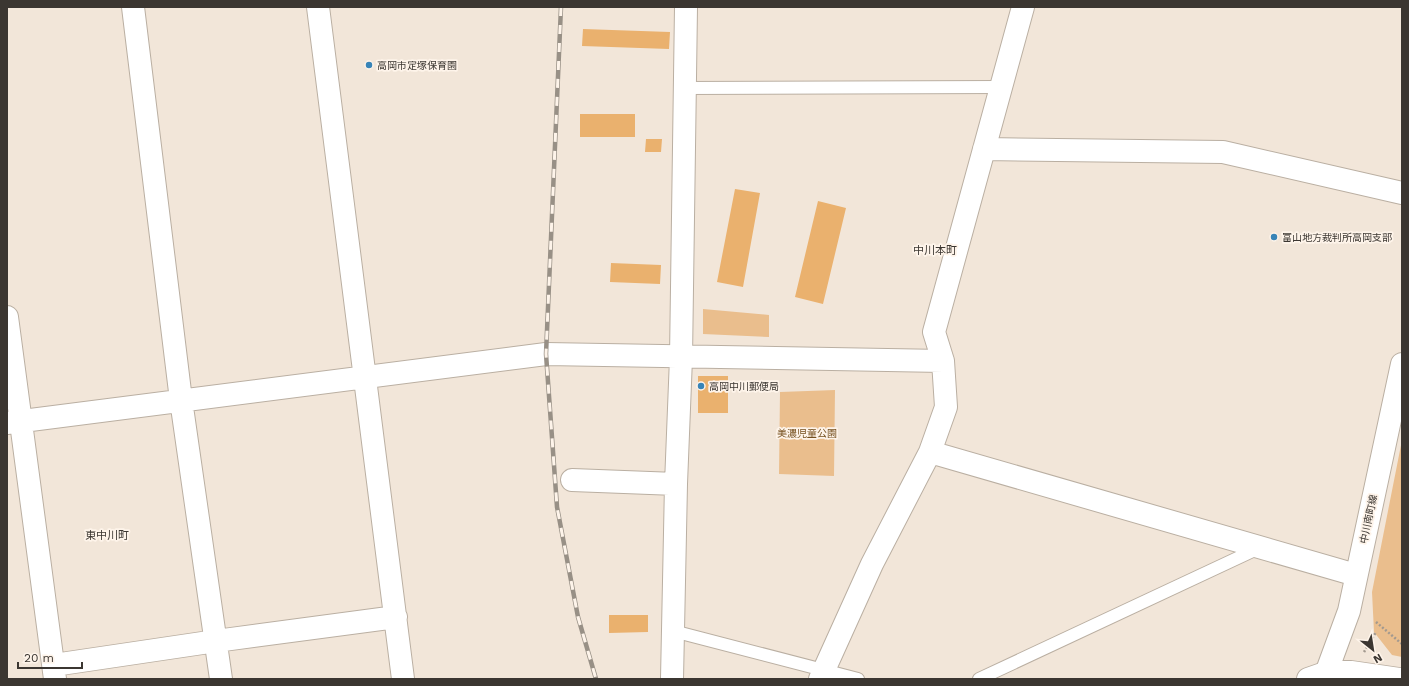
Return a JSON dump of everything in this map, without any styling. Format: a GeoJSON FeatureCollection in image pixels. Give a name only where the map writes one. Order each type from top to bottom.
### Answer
{"type":"FeatureCollection","features":[{"type":"Feature","properties":{"kind":"street"},"geometry":{"type":"LineString","coordinates":[[133,7],[181,400],[221,679]]}},
{"type":"Feature","properties":{"kind":"street"},"geometry":{"type":"LineString","coordinates":[[318,7],[403,679]]}},
{"type":"Feature","properties":{"kind":"street"},"geometry":{"type":"LineString","coordinates":[[672,679],[676,484],[681,358],[686,7]]}},
{"type":"Feature","properties":{"kind":"street"},"geometry":{"type":"LineString","coordinates":[[822,674],[872,564],[930,452],[946,407],[944,361],[934,332],[1023,7]]}},
{"type":"Feature","properties":{"kind":"street"},"geometry":{"type":"LineString","coordinates":[[984,149],[1223,152],[1402,193]]}},
{"type":"Feature","properties":{"kind":"street"},"geometry":{"type":"LineString","coordinates":[[7,317],[14,422],[54,672],[216,641],[396,618]]}},
{"type":"Feature","properties":{"kind":"street"},"geometry":{"type":"LineString","coordinates":[[14,422],[546,354],[681,358],[944,361]]}},
{"type":"Feature","properties":{"kind":"street","name":"中川南町線"},"geometry":{"type":"LineString","coordinates":[[1320,677],[1349,611],[1402,364]]}},
{"type":"Feature","properties":{"kind":"street"},"geometry":{"type":"LineString","coordinates":[[930,452],[1356,575]]}},
{"type":"Feature","properties":{"kind":"street"},"geometry":{"type":"LineString","coordinates":[[572,480],[676,484]]}},
{"type":"Feature","properties":{"kind":"street"},"geometry":{"type":"LineString","coordinates":[[1320,677],[1351,672],[1399,679]]}},
{"type":"Feature","properties":{"kind":"lane"},"geometry":{"type":"LineString","coordinates":[[684,88],[1001,87]]}},
{"type":"Feature","properties":{"kind":"lane"},"geometry":{"type":"LineString","coordinates":[[979,679],[1259,548]]}},
{"type":"Feature","properties":{"kind":"lane"},"geometry":{"type":"LineString","coordinates":[[673,631],[822,674],[858,679]]}},
{"type":"Feature","properties":{"kind":"path"},"geometry":{"type":"LineString","coordinates":[[1376,622],[1402,644]]}},
{"type":"Feature","properties":{"kind":"green space"},"geometry":{"type":"Polygon","coordinates":[[[703,309],[769,315],[769,337],[703,334],[703,309]]]}},
{"type":"Feature","properties":{"kind":"green space","name":"美濃児童公園"},"geometry":{"type":"Polygon","coordinates":[[[835,390],[834,476],[779,474],[780,392],[835,390]]]}},
{"type":"Feature","properties":{"kind":"green space"},"geometry":{"type":"Polygon","coordinates":[[[1402,440],[1402,657],[1392,655],[1374,632],[1372,592],[1402,440]]]}},
{"type":"Feature","properties":{"kind":"building"},"geometry":{"type":"Polygon","coordinates":[[[583,29],[670,32],[669,49],[582,46],[583,29]]]}},
{"type":"Feature","properties":{"kind":"building"},"geometry":{"type":"Polygon","coordinates":[[[580,114],[635,114],[635,137],[580,137],[580,114]]]}},
{"type":"Feature","properties":{"kind":"building"},"geometry":{"type":"Polygon","coordinates":[[[646,139],[662,139],[661,152],[645,152],[646,139]]]}},
{"type":"Feature","properties":{"kind":"building"},"geometry":{"type":"Polygon","coordinates":[[[735,189],[760,193],[743,287],[717,282],[735,189]]]}},
{"type":"Feature","properties":{"kind":"building"},"geometry":{"type":"Polygon","coordinates":[[[818,201],[846,208],[823,304],[795,297],[818,201]]]}},
{"type":"Feature","properties":{"kind":"building"},"geometry":{"type":"Polygon","coordinates":[[[611,263],[661,265],[660,284],[610,282],[611,263]]]}},
{"type":"Feature","properties":{"kind":"building"},"geometry":{"type":"Polygon","coordinates":[[[698,376],[728,376],[728,413],[698,413],[698,376]]]}},
{"type":"Feature","properties":{"kind":"building"},"geometry":{"type":"Polygon","coordinates":[[[609,615],[648,615],[648,632],[609,633],[609,615]]]}},
{"type":"Feature","properties":{"kind":"railway"},"geometry":{"type":"LineString","coordinates":[[561,7],[546,354],[557,507],[578,617],[596,679]]}},
{"type":"Feature","properties":{"kind":"place","name":"高岡市定塚保育園"},"geometry":{"type":"Point","coordinates":[369,65]}},
{"type":"Feature","properties":{"kind":"place","name":"富山地方裁判所高岡支部"},"geometry":{"type":"Point","coordinates":[1274,237]}},
{"type":"Feature","properties":{"kind":"place","name":"高岡中川郵便局"},"geometry":{"type":"Point","coordinates":[701,386]}},
{"type":"Feature","properties":{"kind":"district","name":"中川本町"},"geometry":{"type":"Point","coordinates":[935,250]}},
{"type":"Feature","properties":{"kind":"district","name":"東中川町"},"geometry":{"type":"Point","coordinates":[107,535]}}]}
